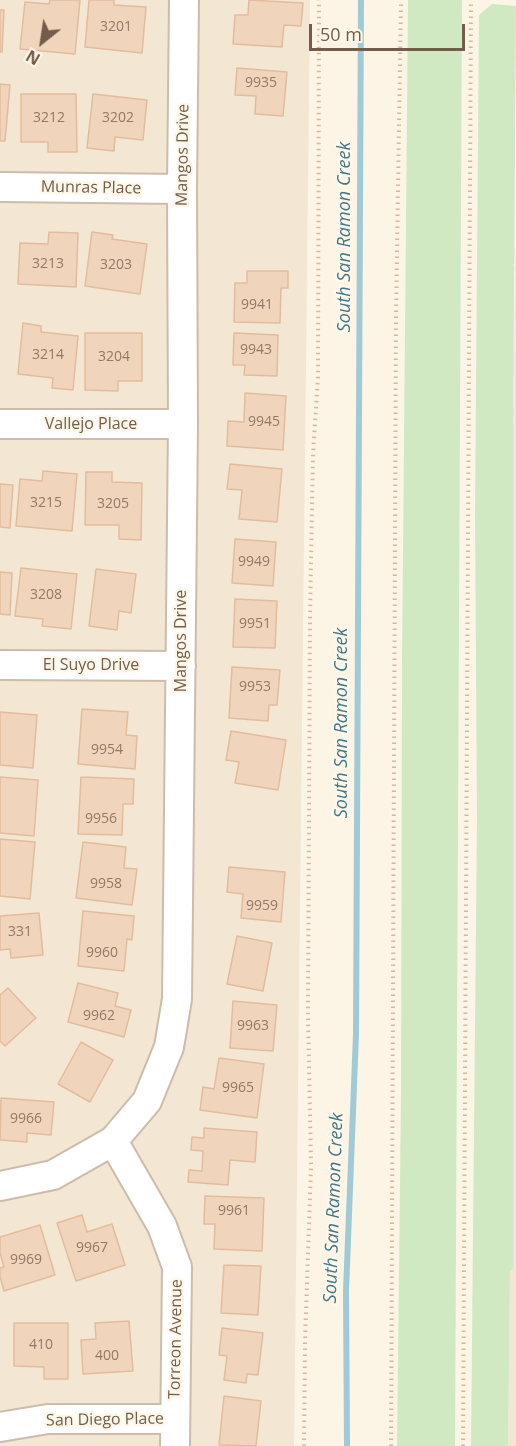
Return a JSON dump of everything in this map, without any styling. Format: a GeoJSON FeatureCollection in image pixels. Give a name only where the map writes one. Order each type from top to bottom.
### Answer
{"type":"FeatureCollection","features":[{"type":"Feature","properties":{"kind":"street","name":"Mangos Drive"},"geometry":{"type":"LineString","coordinates":[[0,1186],[53,1176],[113,1141],[147,1101],[169,1047],[177,999],[183,424],[184,0]]}},
{"type":"Feature","properties":{"kind":"street","name":"Munras Place"},"geometry":{"type":"LineString","coordinates":[[0,187],[182,189]]}},
{"type":"Feature","properties":{"kind":"street","name":"Vallejo Place"},"geometry":{"type":"LineString","coordinates":[[0,424],[183,424]]}},
{"type":"Feature","properties":{"kind":"street","name":"El Suyo Drive"},"geometry":{"type":"LineString","coordinates":[[0,665],[181,666]]}},
{"type":"Feature","properties":{"kind":"street","name":"Torreon Avenue"},"geometry":{"type":"LineString","coordinates":[[113,1141],[162,1226],[177,1267],[175,1432]]}},
{"type":"Feature","properties":{"kind":"street","name":"San Diego Place"},"geometry":{"type":"LineString","coordinates":[[0,1427],[48,1419],[175,1432]]}},
{"type":"Feature","properties":{"kind":"path"},"geometry":{"type":"LineString","coordinates":[[304,1446],[310,1167],[308,1014],[310,616],[313,454],[318,377],[319,0]]}},
{"type":"Feature","properties":{"kind":"path"},"geometry":{"type":"LineString","coordinates":[[391,1446],[396,316],[401,0]]}},
{"type":"Feature","properties":{"kind":"path"},"geometry":{"type":"LineString","coordinates":[[463,1446],[471,0]]}},
{"type":"Feature","properties":{"kind":"shaded area"},"geometry":{"type":"Polygon","coordinates":[[[0,0],[310,0],[294,1446],[0,1446],[0,0]]]}},
{"type":"Feature","properties":{"kind":"shaded area"},"geometry":{"type":"Polygon","coordinates":[[[516,206],[516,1268],[513,1268],[513,435],[516,206]]]}},
{"type":"Feature","properties":{"kind":"shaded area"},"geometry":{"type":"Polygon","coordinates":[[[516,1268],[516,1446],[508,1446],[510,1272],[516,1268]]]}},
{"type":"Feature","properties":{"kind":"green space"},"geometry":{"type":"Polygon","coordinates":[[[408,0],[462,0],[455,1446],[397,1446],[408,0]]]}},
{"type":"Feature","properties":{"kind":"green space"},"geometry":{"type":"Polygon","coordinates":[[[492,4],[516,6],[513,435],[513,1268],[510,1272],[508,1446],[471,1446],[477,819],[475,512],[479,15],[492,4]]]}},
{"type":"Feature","properties":{"kind":"building"},"geometry":{"type":"Polygon","coordinates":[[[50,0],[80,0],[75,54],[20,49],[25,2],[49,4],[50,0]]]}},
{"type":"Feature","properties":{"kind":"building"},"geometry":{"type":"Polygon","coordinates":[[[89,0],[114,0],[114,5],[146,7],[142,53],[85,47],[89,0]]]}},
{"type":"Feature","properties":{"kind":"building"},"geometry":{"type":"Polygon","coordinates":[[[249,0],[303,3],[301,26],[284,25],[282,47],[233,44],[235,15],[248,15],[249,0]]]}},
{"type":"Feature","properties":{"kind":"building"},"geometry":{"type":"Polygon","coordinates":[[[0,10],[4,10],[2,52],[0,52],[0,10]]]}},
{"type":"Feature","properties":{"kind":"building"},"geometry":{"type":"Polygon","coordinates":[[[237,68],[287,72],[283,116],[255,114],[256,96],[235,95],[237,68]]]}},
{"type":"Feature","properties":{"kind":"building"},"geometry":{"type":"Polygon","coordinates":[[[0,84],[10,85],[5,141],[0,141],[0,84]]]}},
{"type":"Feature","properties":{"kind":"building"},"geometry":{"type":"Polygon","coordinates":[[[21,94],[76,94],[77,152],[48,152],[48,142],[21,142],[21,94]]]}},
{"type":"Feature","properties":{"kind":"building"},"geometry":{"type":"Polygon","coordinates":[[[93,94],[147,100],[143,140],[115,137],[114,151],[87,148],[93,94]]]}},
{"type":"Feature","properties":{"kind":"building"},"geometry":{"type":"Polygon","coordinates":[[[49,232],[78,233],[76,287],[18,284],[20,243],[48,244],[49,232]]]}},
{"type":"Feature","properties":{"kind":"building"},"geometry":{"type":"Polygon","coordinates":[[[92,232],[113,235],[112,239],[147,244],[140,294],[85,286],[92,232]]]}},
{"type":"Feature","properties":{"kind":"building"},"geometry":{"type":"Polygon","coordinates":[[[247,271],[288,271],[288,288],[281,288],[280,323],[234,322],[235,283],[247,283],[247,271]]]}},
{"type":"Feature","properties":{"kind":"building"},"geometry":{"type":"Polygon","coordinates":[[[23,323],[41,326],[41,332],[78,336],[73,390],[52,388],[53,378],[18,374],[23,323]]]}},
{"type":"Feature","properties":{"kind":"building"},"geometry":{"type":"Polygon","coordinates":[[[85,333],[142,333],[142,381],[118,381],[118,391],[85,390],[85,333]]]}},
{"type":"Feature","properties":{"kind":"building"},"geometry":{"type":"Polygon","coordinates":[[[234,333],[278,335],[277,376],[244,375],[245,365],[233,365],[234,333]]]}},
{"type":"Feature","properties":{"kind":"building"},"geometry":{"type":"Polygon","coordinates":[[[245,393],[286,396],[283,450],[227,446],[228,421],[244,422],[245,393]]]}},
{"type":"Feature","properties":{"kind":"building"},"geometry":{"type":"Polygon","coordinates":[[[230,464],[282,469],[277,522],[239,519],[242,490],[227,489],[230,464]]]}},
{"type":"Feature","properties":{"kind":"building"},"geometry":{"type":"Polygon","coordinates":[[[43,471],[77,474],[72,531],[16,526],[20,479],[42,481],[43,471]]]}},
{"type":"Feature","properties":{"kind":"building"},"geometry":{"type":"Polygon","coordinates":[[[86,472],[112,472],[112,482],[142,483],[141,540],[119,539],[119,525],[85,525],[86,472]]]}},
{"type":"Feature","properties":{"kind":"building"},"geometry":{"type":"Polygon","coordinates":[[[0,484],[13,485],[10,528],[0,527],[0,484]]]}},
{"type":"Feature","properties":{"kind":"building"},"geometry":{"type":"Polygon","coordinates":[[[235,539],[276,542],[273,586],[232,583],[235,539]]]}},
{"type":"Feature","properties":{"kind":"building"},"geometry":{"type":"Polygon","coordinates":[[[21,568],[77,574],[71,629],[42,626],[43,619],[15,616],[21,568]]]}},
{"type":"Feature","properties":{"kind":"building"},"geometry":{"type":"Polygon","coordinates":[[[96,569],[136,574],[131,613],[119,611],[117,630],[89,626],[96,569]]]}},
{"type":"Feature","properties":{"kind":"building"},"geometry":{"type":"Polygon","coordinates":[[[0,572],[12,573],[10,615],[0,614],[0,572]]]}},
{"type":"Feature","properties":{"kind":"building"},"geometry":{"type":"Polygon","coordinates":[[[235,599],[277,601],[275,648],[233,647],[235,599]]]}},
{"type":"Feature","properties":{"kind":"building"},"geometry":{"type":"Polygon","coordinates":[[[232,667],[280,670],[277,705],[269,705],[268,721],[229,718],[232,667]]]}},
{"type":"Feature","properties":{"kind":"building"},"geometry":{"type":"Polygon","coordinates":[[[82,709],[128,712],[126,735],[137,736],[135,769],[78,764],[82,709]]]}},
{"type":"Feature","properties":{"kind":"building"},"geometry":{"type":"Polygon","coordinates":[[[0,712],[37,715],[33,768],[0,765],[0,712]]]}},
{"type":"Feature","properties":{"kind":"building"},"geometry":{"type":"Polygon","coordinates":[[[231,731],[286,740],[278,790],[235,783],[239,762],[226,760],[231,731]]]}},
{"type":"Feature","properties":{"kind":"building"},"geometry":{"type":"Polygon","coordinates":[[[0,777],[38,780],[34,836],[0,833],[0,777]]]}},
{"type":"Feature","properties":{"kind":"building"},"geometry":{"type":"Polygon","coordinates":[[[81,777],[134,779],[133,804],[123,804],[122,835],[78,834],[81,777]]]}},
{"type":"Feature","properties":{"kind":"building"},"geometry":{"type":"Polygon","coordinates":[[[0,839],[35,842],[30,899],[0,896],[0,839]]]}},
{"type":"Feature","properties":{"kind":"building"},"geometry":{"type":"Polygon","coordinates":[[[83,842],[126,847],[124,868],[137,869],[132,905],[76,898],[83,842]]]}},
{"type":"Feature","properties":{"kind":"building"},"geometry":{"type":"Polygon","coordinates":[[[229,867],[285,872],[281,922],[241,918],[243,894],[227,892],[229,867]]]}},
{"type":"Feature","properties":{"kind":"building"},"geometry":{"type":"Polygon","coordinates":[[[83,911],[134,916],[132,940],[127,939],[124,971],[78,966],[83,911]]]}},
{"type":"Feature","properties":{"kind":"building"},"geometry":{"type":"Polygon","coordinates":[[[39,913],[43,955],[11,958],[10,949],[0,950],[0,916],[39,913]]]}},
{"type":"Feature","properties":{"kind":"building"},"geometry":{"type":"Polygon","coordinates":[[[237,936],[272,943],[263,991],[227,984],[237,936]]]}},
{"type":"Feature","properties":{"kind":"building"},"geometry":{"type":"Polygon","coordinates":[[[78,983],[118,993],[115,1006],[131,1010],[124,1037],[68,1022],[78,983]]]}},
{"type":"Feature","properties":{"kind":"building"},"geometry":{"type":"Polygon","coordinates":[[[8,988],[36,1018],[5,1046],[0,1041],[0,995],[8,988]]]}},
{"type":"Feature","properties":{"kind":"building"},"geometry":{"type":"Polygon","coordinates":[[[233,1001],[277,1005],[273,1051],[230,1048],[233,1001]]]}},
{"type":"Feature","properties":{"kind":"building"},"geometry":{"type":"Polygon","coordinates":[[[81,1042],[113,1060],[90,1102],[58,1084],[81,1042]]]}},
{"type":"Feature","properties":{"kind":"building"},"geometry":{"type":"Polygon","coordinates":[[[219,1058],[264,1064],[257,1118],[200,1110],[203,1087],[214,1089],[219,1058]]]}},
{"type":"Feature","properties":{"kind":"building"},"geometry":{"type":"Polygon","coordinates":[[[1,1098],[54,1102],[51,1135],[27,1133],[27,1142],[0,1140],[1,1098]]]}},
{"type":"Feature","properties":{"kind":"building"},"geometry":{"type":"Polygon","coordinates":[[[204,1128],[257,1132],[255,1162],[230,1160],[228,1185],[188,1182],[189,1170],[202,1171],[203,1151],[191,1150],[192,1137],[204,1138],[204,1128]]]}},
{"type":"Feature","properties":{"kind":"building"},"geometry":{"type":"Polygon","coordinates":[[[205,1196],[264,1198],[262,1251],[214,1249],[215,1224],[204,1224],[205,1196]]]}},
{"type":"Feature","properties":{"kind":"building"},"geometry":{"type":"Polygon","coordinates":[[[82,1215],[87,1232],[112,1224],[125,1265],[76,1281],[57,1223],[82,1215]]]}},
{"type":"Feature","properties":{"kind":"building"},"geometry":{"type":"Polygon","coordinates":[[[40,1225],[55,1275],[4,1291],[0,1276],[0,1268],[4,1267],[0,1253],[0,1237],[40,1225]]]}},
{"type":"Feature","properties":{"kind":"building"},"geometry":{"type":"Polygon","coordinates":[[[224,1265],[261,1266],[258,1315],[221,1313],[224,1265]]]}},
{"type":"Feature","properties":{"kind":"building"},"geometry":{"type":"Polygon","coordinates":[[[129,1321],[133,1371],[83,1374],[81,1340],[96,1339],[95,1323],[129,1321]]]}},
{"type":"Feature","properties":{"kind":"building"},"geometry":{"type":"Polygon","coordinates":[[[14,1323],[68,1323],[68,1379],[44,1379],[44,1367],[14,1366],[14,1323]]]}},
{"type":"Feature","properties":{"kind":"building"},"geometry":{"type":"Polygon","coordinates":[[[222,1328],[263,1333],[258,1375],[247,1374],[246,1383],[224,1380],[227,1356],[219,1355],[222,1328]]]}},
{"type":"Feature","properties":{"kind":"building"},"geometry":{"type":"Polygon","coordinates":[[[224,1396],[261,1401],[256,1446],[219,1445],[224,1396]]]}},
{"type":"Feature","properties":{"kind":"waterway","name":"South San Ramon Creek"},"geometry":{"type":"LineString","coordinates":[[347,1446],[346,1291],[356,1034],[361,0]]}}]}
